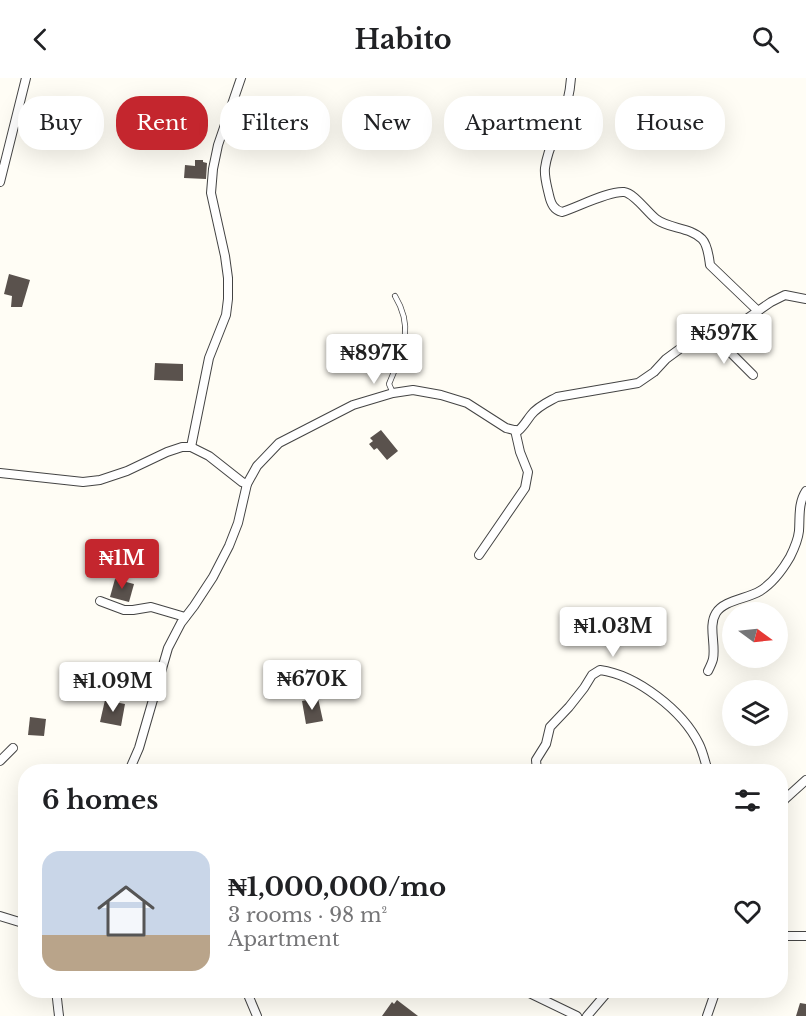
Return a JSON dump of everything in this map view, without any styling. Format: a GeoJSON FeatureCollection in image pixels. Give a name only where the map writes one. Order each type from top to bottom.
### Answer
{"type":"FeatureCollection","features":[{"type":"Feature","properties":{"kind":"street"},"geometry":{"type":"LineString","coordinates":[[0,182],[26,78]]}},
{"type":"Feature","properties":{"kind":"street"},"geometry":{"type":"LineString","coordinates":[[191,447],[209,358],[226,315],[228,278],[211,194],[218,145],[241,78]]}},
{"type":"Feature","properties":{"kind":"street"},"geometry":{"type":"LineString","coordinates":[[572,78],[545,169],[546,182],[556,210],[562,212],[613,194],[624,192],[631,195],[655,218],[690,232],[703,240],[710,265],[758,311]]}},
{"type":"Feature","properties":{"kind":"street"},"geometry":{"type":"LineString","coordinates":[[132,764],[139,748],[168,648],[181,623],[213,577],[229,546],[238,524],[247,484],[257,466],[279,443],[353,405],[393,393],[413,390],[441,394],[467,403],[506,428],[518,430],[545,403],[557,398],[638,383],[681,348],[732,329],[784,295],[806,299]]}},
{"type":"Feature","properties":{"kind":"street"},"geometry":{"type":"LineString","coordinates":[[714,336],[753,375]]}},
{"type":"Feature","properties":{"kind":"street"},"geometry":{"type":"LineString","coordinates":[[479,555],[525,488],[528,472],[515,430]]}},
{"type":"Feature","properties":{"kind":"street"},"geometry":{"type":"LineString","coordinates":[[0,473],[82,482],[100,480],[127,471],[167,452],[182,447],[191,447],[209,456],[247,484]]}},
{"type":"Feature","properties":{"kind":"street"},"geometry":{"type":"LineString","coordinates":[[708,671],[713,660],[712,630],[716,614],[728,604],[762,591],[780,573],[796,543],[800,506],[806,491]]}},
{"type":"Feature","properties":{"kind":"street"},"geometry":{"type":"LineString","coordinates":[[100,601],[124,610],[151,607],[185,617]]}},
{"type":"Feature","properties":{"kind":"street"},"geometry":{"type":"LineString","coordinates":[[536,764],[536,760],[546,744],[550,727],[574,701],[592,675],[600,670],[621,674],[634,681],[670,708],[687,725],[699,745],[706,764]]}},
{"type":"Feature","properties":{"kind":"street"},"geometry":{"type":"LineString","coordinates":[[119,678],[156,690]]}},
{"type":"Feature","properties":{"kind":"street"},"geometry":{"type":"LineString","coordinates":[[0,762],[13,748]]}},
{"type":"Feature","properties":{"kind":"street"},"geometry":{"type":"LineString","coordinates":[[788,796],[806,780]]}},
{"type":"Feature","properties":{"kind":"street"},"geometry":{"type":"LineString","coordinates":[[0,916],[18,922]]}},
{"type":"Feature","properties":{"kind":"street"},"geometry":{"type":"LineString","coordinates":[[788,936],[806,936]]}},
{"type":"Feature","properties":{"kind":"street"},"geometry":{"type":"LineString","coordinates":[[57,998],[59,1016]]}},
{"type":"Feature","properties":{"kind":"street"},"geometry":{"type":"LineString","coordinates":[[249,998],[257,1016]]}},
{"type":"Feature","properties":{"kind":"street"},"geometry":{"type":"LineString","coordinates":[[540,998],[577,1016]]}},
{"type":"Feature","properties":{"kind":"street"},"geometry":{"type":"LineString","coordinates":[[587,1016],[602,998]]}},
{"type":"Feature","properties":{"kind":"street"},"geometry":{"type":"LineString","coordinates":[[707,1016],[713,998]]}},
{"type":"Feature","properties":{"kind":"lane"},"geometry":{"type":"LineString","coordinates":[[393,393],[389,384],[405,340],[405,317],[395,296]]}},
{"type":"Feature","properties":{"kind":"building"},"geometry":{"type":"Polygon","coordinates":[[[195,160],[203,160],[207,163],[206,179],[184,178],[185,165],[195,166],[195,160]]]}},
{"type":"Feature","properties":{"kind":"building"},"geometry":{"type":"Polygon","coordinates":[[[9,274],[30,280],[22,307],[11,307],[12,296],[4,294],[9,274]]]}},
{"type":"Feature","properties":{"kind":"building"},"geometry":{"type":"Polygon","coordinates":[[[155,363],[183,364],[183,381],[154,380],[155,363]]]}},
{"type":"Feature","properties":{"kind":"building"},"geometry":{"type":"Polygon","coordinates":[[[381,430],[398,451],[387,460],[377,448],[374,450],[369,444],[373,441],[370,438],[381,430]]]}},
{"type":"Feature","properties":{"kind":"building"},"geometry":{"type":"Polygon","coordinates":[[[115,579],[134,584],[129,602],[110,597],[115,579]]]}},
{"type":"Feature","properties":{"kind":"building"},"geometry":{"type":"Polygon","coordinates":[[[318,698],[323,721],[306,724],[302,701],[318,698]]]}},
{"type":"Feature","properties":{"kind":"building"},"geometry":{"type":"Polygon","coordinates":[[[105,700],[125,704],[121,726],[100,722],[105,700]]]}},
{"type":"Feature","properties":{"kind":"building"},"geometry":{"type":"Polygon","coordinates":[[[30,717],[46,719],[44,736],[28,735],[30,717]]]}},
{"type":"Feature","properties":{"kind":"building"},"geometry":{"type":"Polygon","coordinates":[[[397,1000],[418,1016],[382,1016],[392,1002],[394,1004],[397,1000]]]}},
{"type":"Feature","properties":{"kind":"building"},"geometry":{"type":"Polygon","coordinates":[[[800,1003],[806,1004],[806,1016],[796,1016],[800,1003]]]}}]}
